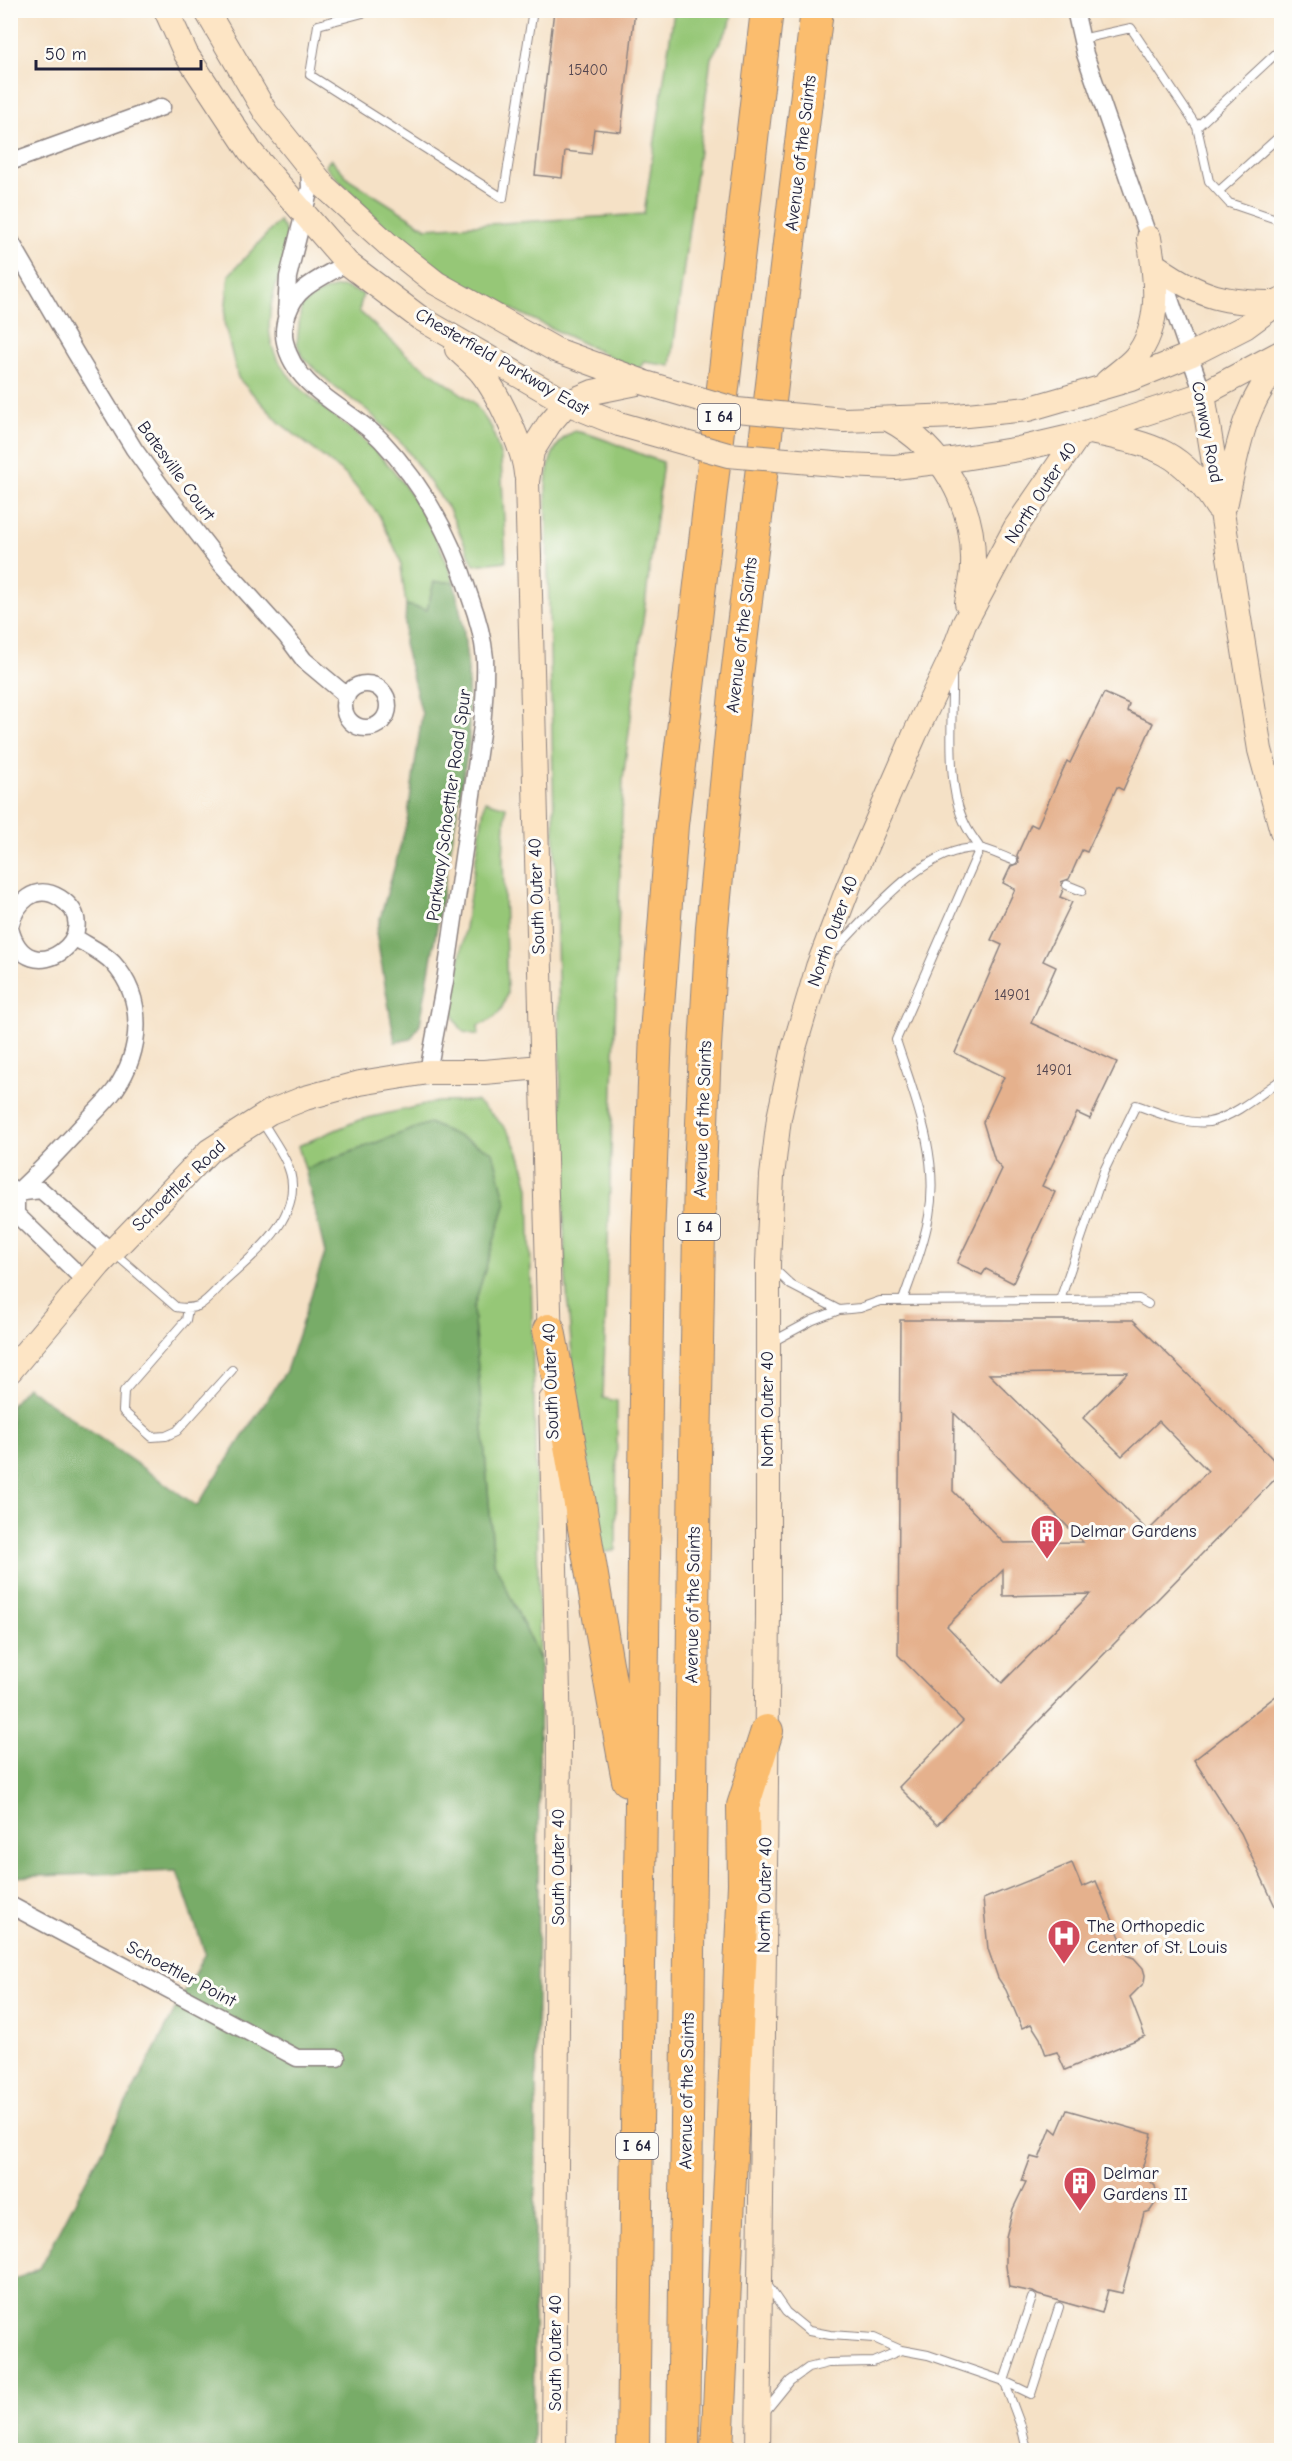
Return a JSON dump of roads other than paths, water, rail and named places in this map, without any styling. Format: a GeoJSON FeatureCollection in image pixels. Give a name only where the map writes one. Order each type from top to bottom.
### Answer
{"type":"FeatureCollection","features":[{"type":"Feature","properties":{"kind":"highway","name":"I 64"},"geometry":{"type":"LineString","coordinates":[[633,2451],[648,1237],[662,946],[672,825],[767,10]]}},
{"type":"Feature","properties":{"kind":"highway","name":"Avenue of the Saints"},"geometry":{"type":"LineString","coordinates":[[683,2451],[695,1433],[705,1047],[712,927],[736,684],[817,10]]}},
{"type":"Feature","properties":{"kind":"highway"},"geometry":{"type":"LineString","coordinates":[[549,1330],[571,1442],[608,1675],[640,1842]]}},
{"type":"Feature","properties":{"kind":"highway"},"geometry":{"type":"LineString","coordinates":[[717,2451],[744,1884],[743,1806],[767,1731]]}},
{"type":"Feature","properties":{"kind":"street","name":"Chesterfield Parkway East"},"geometry":{"type":"LineString","coordinates":[[166,10],[186,54],[250,151],[347,263],[429,323],[567,403],[619,424],[728,454],[846,465],[896,467],[1019,449],[1083,433],[1203,394],[1281,352]]}},
{"type":"Feature","properties":{"kind":"street","name":"Chesterfield Parkway East"},"geometry":{"type":"LineString","coordinates":[[206,10],[266,113],[325,187],[392,248],[436,283],[556,350],[630,381],[737,410],[844,420],[957,416],[1028,409],[1131,379],[1190,355],[1245,327],[1279,302]]}},
{"type":"Feature","properties":{"kind":"street","name":"Conway Road"},"geometry":{"type":"LineString","coordinates":[[1075,10],[1081,39],[1203,394],[1260,750],[1281,831]]}},
{"type":"Feature","properties":{"kind":"street"},"geometry":{"type":"LineString","coordinates":[[10,162],[162,107]]}},
{"type":"Feature","properties":{"kind":"street","name":"Parkway/Schoettler Road Spur"},"geometry":{"type":"LineString","coordinates":[[309,166],[310,188],[288,277],[284,340],[290,361],[302,378],[381,440],[425,494],[442,522],[455,551],[478,620],[485,666],[486,687],[482,726],[445,981],[428,1072]]}},
{"type":"Feature","properties":{"kind":"street"},"geometry":{"type":"LineString","coordinates":[[1101,388],[1135,357],[1151,330],[1156,278],[1149,238]]}},
{"type":"Feature","properties":{"kind":"street","name":"Batesville Court"},"geometry":{"type":"LineString","coordinates":[[10,240],[134,449],[160,485],[222,565],[287,637],[304,660],[347,696]]}},
{"type":"Feature","properties":{"kind":"street"},"geometry":{"type":"LineString","coordinates":[[285,324],[290,308],[303,290],[347,263]]}},
{"type":"Feature","properties":{"kind":"street"},"geometry":{"type":"LineString","coordinates":[[1160,268],[1205,294],[1237,303],[1279,302]]}},
{"type":"Feature","properties":{"kind":"street"},"geometry":{"type":"LineString","coordinates":[[429,323],[481,372],[506,415],[525,465],[527,481]]}},
{"type":"Feature","properties":{"kind":"street"},"geometry":{"type":"LineString","coordinates":[[1223,516],[1242,426],[1266,378],[1281,360]]}},
{"type":"Feature","properties":{"kind":"street","name":"South Outer 40"},"geometry":{"type":"LineString","coordinates":[[554,2451],[559,1737],[527,481],[532,451],[549,424],[567,403],[593,392],[630,381]]}},
{"type":"Feature","properties":{"kind":"street"},"geometry":{"type":"LineString","coordinates":[[888,419],[897,423],[942,461],[960,495],[971,532],[973,568],[964,624]]}},
{"type":"Feature","properties":{"kind":"street"},"geometry":{"type":"LineString","coordinates":[[1083,433],[1142,442],[1167,452],[1202,482],[1223,516]]}},
{"type":"Feature","properties":{"kind":"street","name":"North Outer 40"},"geometry":{"type":"LineString","coordinates":[[758,2451],[767,1731],[768,1263],[772,1176],[779,1118],[794,1048],[818,967],[850,883],[964,624],[1016,527],[1083,433]]}},
{"type":"Feature","properties":{"kind":"street"},"geometry":{"type":"LineString","coordinates":[[48,893],[67,903],[73,913],[76,926],[74,937],[67,949],[58,956],[47,959],[36,958],[19,948],[10,927],[14,911],[21,902],[37,894],[48,893]]}},
{"type":"Feature","properties":{"kind":"street"},"geometry":{"type":"LineString","coordinates":[[13,1190],[45,1167],[115,1090],[128,1067],[136,1042],[137,1019],[126,979],[111,961],[74,937]]}},
{"type":"Feature","properties":{"kind":"street","name":"Schoettler Road"},"geometry":{"type":"LineString","coordinates":[[10,1371],[85,1281],[209,1151],[260,1118],[305,1098],[360,1083],[428,1072],[484,1072],[541,1066]]}},
{"type":"Feature","properties":{"kind":"street"},"geometry":{"type":"LineString","coordinates":[[13,1190],[41,1190],[112,1252]]}},
{"type":"Feature","properties":{"kind":"street"},"geometry":{"type":"LineString","coordinates":[[13,1190],[16,1214],[85,1281]]}},
{"type":"Feature","properties":{"kind":"street","name":"Schoettler Point"},"geometry":{"type":"LineString","coordinates":[[10,1905],[297,2058],[337,2058]]}},
{"type":"Feature","properties":{"kind":"lane"},"geometry":{"type":"LineString","coordinates":[[374,10],[318,26],[310,75],[503,198],[533,10]]}},
{"type":"Feature","properties":{"kind":"lane"},"geometry":{"type":"LineString","coordinates":[[1081,39],[1131,28],[1197,127],[1209,181],[1229,203],[1281,221]]}},
{"type":"Feature","properties":{"kind":"lane"},"geometry":{"type":"LineString","coordinates":[[1197,127],[1281,48]]}},
{"type":"Feature","properties":{"kind":"lane"},"geometry":{"type":"LineString","coordinates":[[1219,191],[1281,134]]}},
{"type":"Feature","properties":{"kind":"lane"},"geometry":{"type":"LineString","coordinates":[[951,656],[953,712],[951,755],[964,823],[980,848]]}},
{"type":"Feature","properties":{"kind":"lane"},"geometry":{"type":"LineString","coordinates":[[903,1300],[920,1253],[929,1215],[932,1177],[927,1136],[896,1040],[980,848]]}},
{"type":"Feature","properties":{"kind":"lane"},"geometry":{"type":"LineString","coordinates":[[818,967],[907,878],[958,851],[980,848],[1013,860]]}},
{"type":"Feature","properties":{"kind":"lane"},"geometry":{"type":"LineString","coordinates":[[1067,885],[1082,891]]}},
{"type":"Feature","properties":{"kind":"lane"},"geometry":{"type":"LineString","coordinates":[[1060,1300],[1104,1171],[1136,1106],[1183,1120],[1209,1122],[1234,1111],[1281,1079]]}},
{"type":"Feature","properties":{"kind":"lane"},"geometry":{"type":"LineString","coordinates":[[112,1252],[176,1307],[188,1309],[200,1305],[256,1252],[280,1223],[288,1206],[293,1188],[291,1171],[260,1118]]}},
{"type":"Feature","properties":{"kind":"lane"},"geometry":{"type":"LineString","coordinates":[[768,1263],[791,1285],[839,1310]]}},
{"type":"Feature","properties":{"kind":"lane"},"geometry":{"type":"LineString","coordinates":[[767,1345],[813,1320],[839,1310],[860,1308],[880,1301],[1139,1299],[1148,1304]]}},
{"type":"Feature","properties":{"kind":"lane"},"geometry":{"type":"LineString","coordinates":[[188,1309],[186,1320],[124,1391],[123,1411],[152,1437],[166,1436],[177,1431],[232,1370]]}},
{"type":"Feature","properties":{"kind":"lane"},"geometry":{"type":"LineString","coordinates":[[760,2274],[786,2312],[809,2331],[874,2338],[900,2350],[928,2355],[978,2371],[1030,2394],[1059,2307]]}},
{"type":"Feature","properties":{"kind":"lane"},"geometry":{"type":"LineString","coordinates":[[1027,2451],[1022,2429],[1004,2381],[1032,2298]]}},
{"type":"Feature","properties":{"kind":"lane"},"geometry":{"type":"LineString","coordinates":[[758,2420],[789,2380],[808,2368],[828,2363],[873,2362],[900,2350]]}},
{"type":"Feature","properties":{"kind":"place","name":"Delmar Gardens"},"geometry":{"type":"Point","coordinates":[1047,1560]}},
{"type":"Feature","properties":{"kind":"place","name":"The Orthopedic Center of St. Louis"},"geometry":{"type":"Point","coordinates":[1064,1965]}},
{"type":"Feature","properties":{"kind":"place","name":"Delmar Gardens II"},"geometry":{"type":"Point","coordinates":[1080,2212]}}]}
